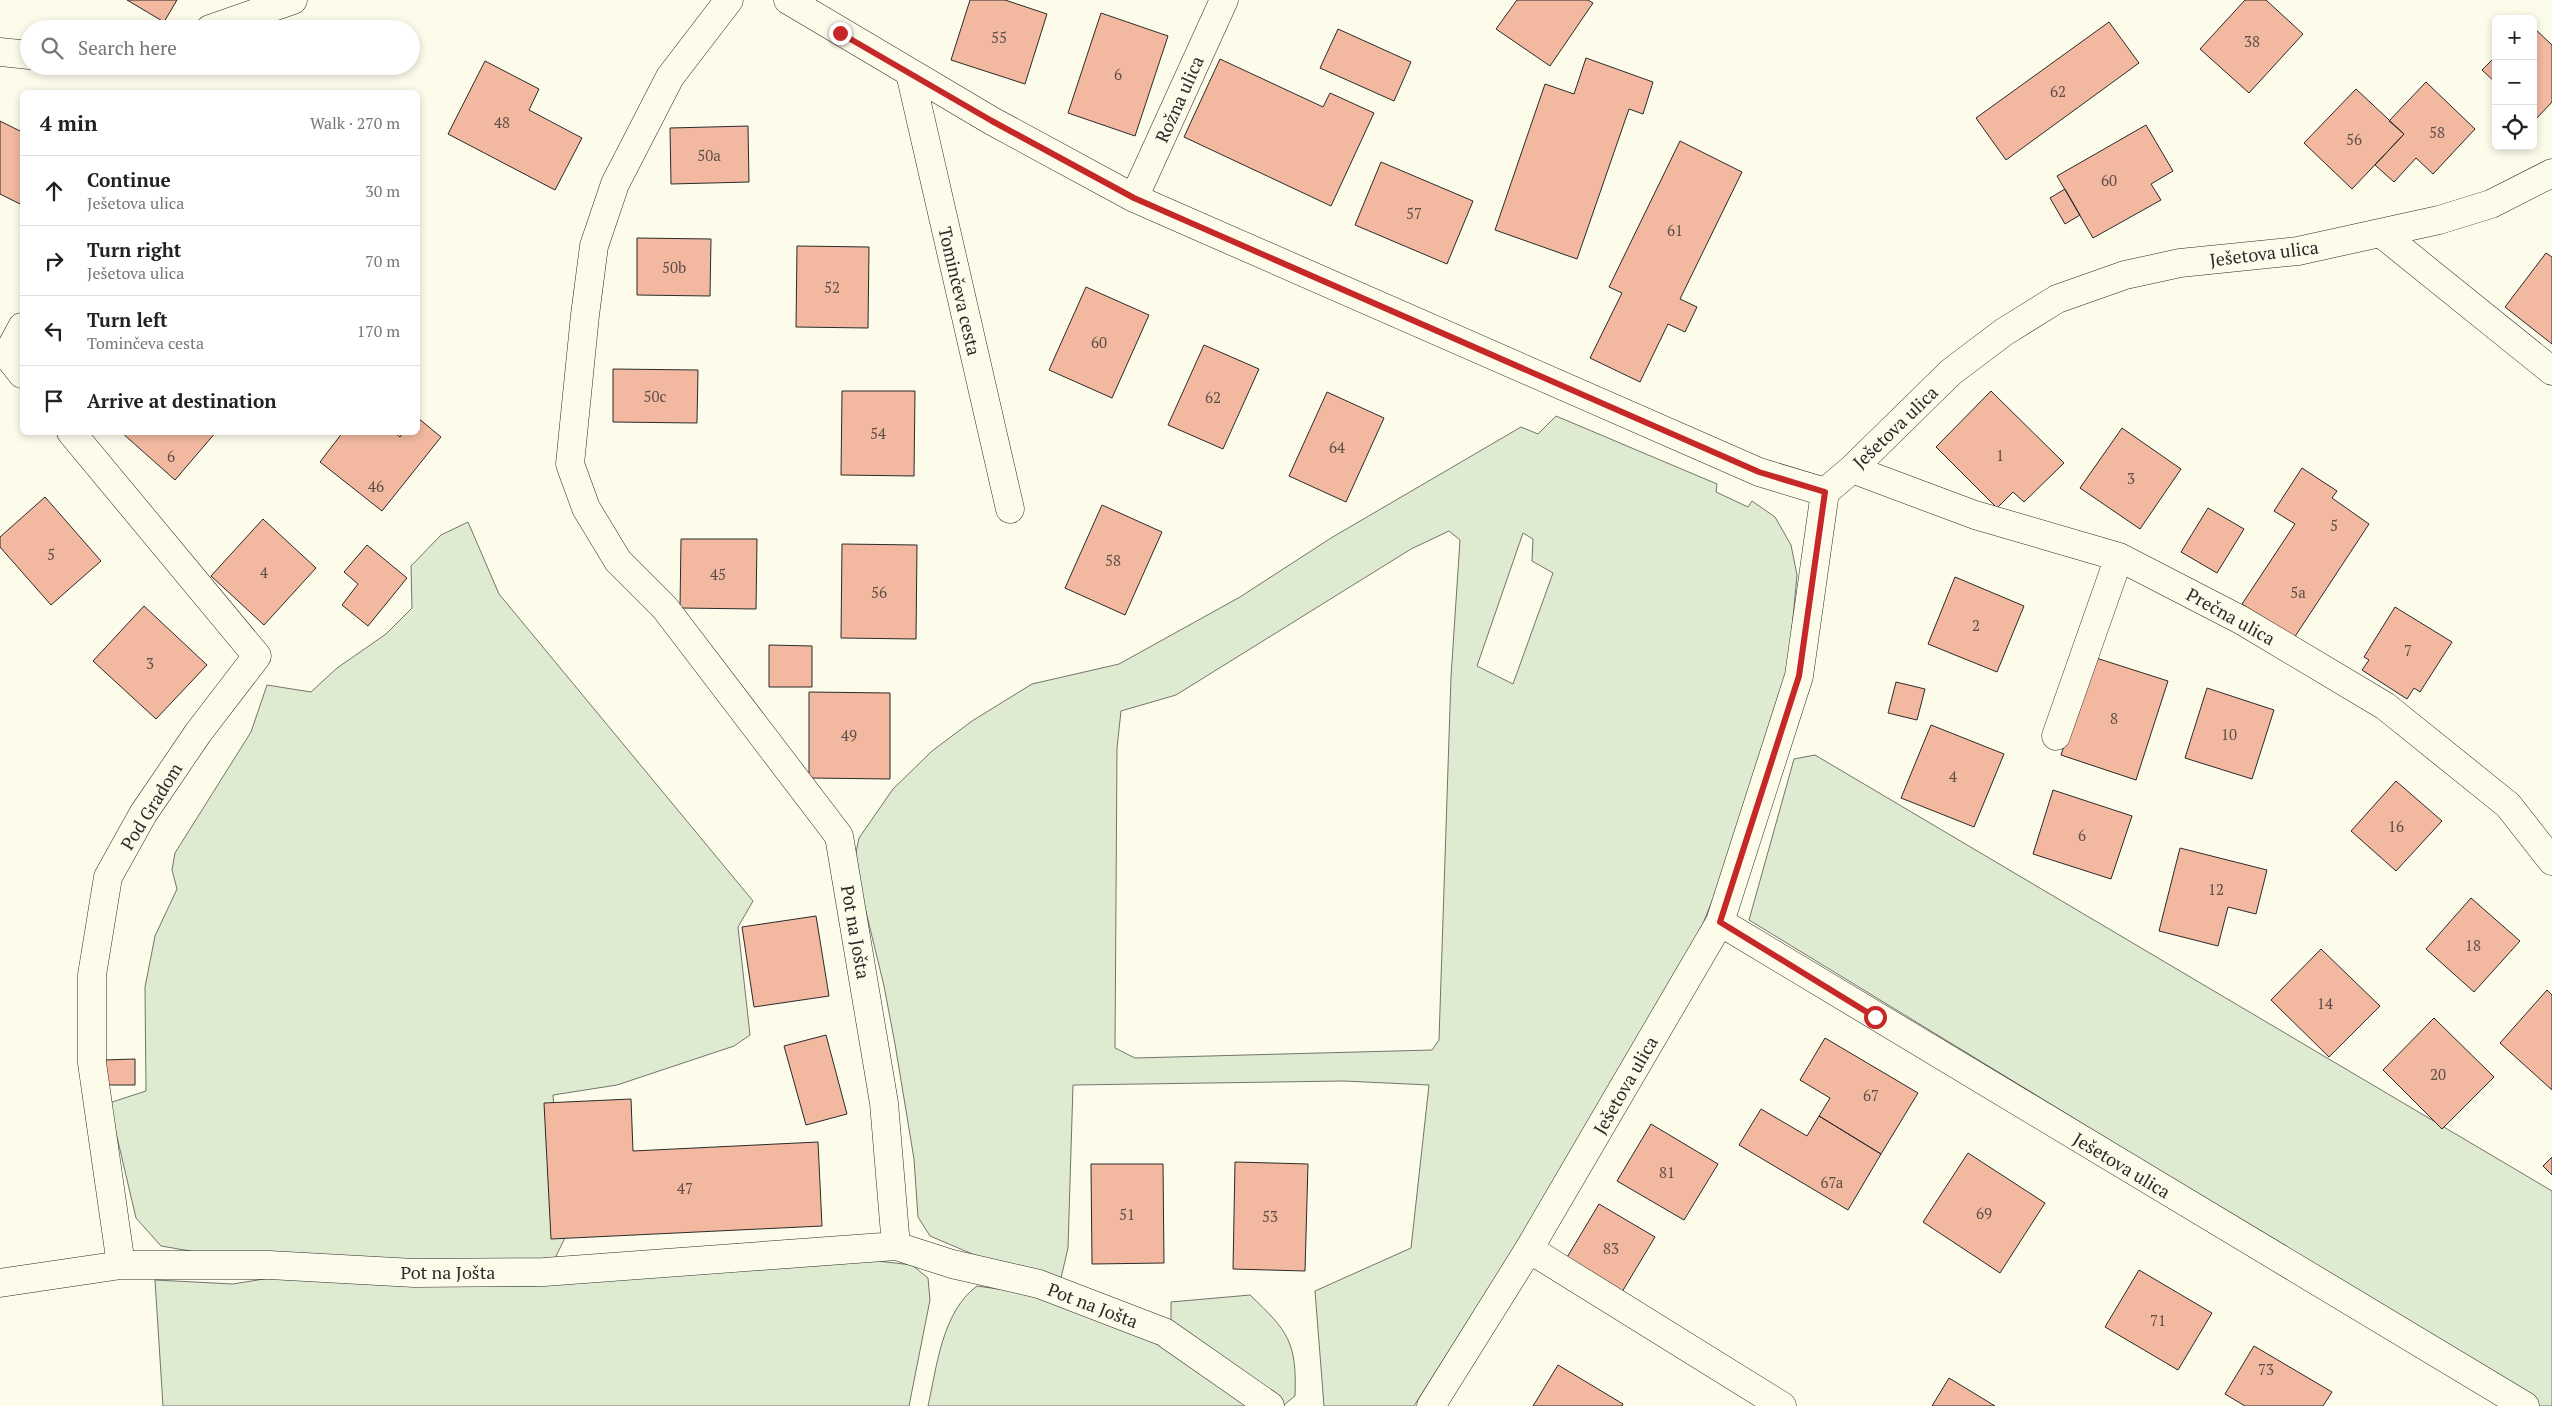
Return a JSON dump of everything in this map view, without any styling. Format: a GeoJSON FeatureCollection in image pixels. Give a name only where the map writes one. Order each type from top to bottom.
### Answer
{"type":"FeatureCollection","features":[{"type":"Feature","properties":{"kind":"street"},"geometry":{"type":"LineString","coordinates":[[236,20],[294,0]]}},
{"type":"Feature","properties":{"kind":"street","name":"Pot na Jošta"},"geometry":{"type":"LineString","coordinates":[[729,0],[670,77],[615,184],[594,246],[584,314],[570,464],[586,508],[618,561],[665,608],[839,836],[884,1103],[896,1246]]}},
{"type":"Feature","properties":{"kind":"street"},"geometry":{"type":"LineString","coordinates":[[789,0],[910,73],[1134,198],[1759,472],[1825,492]]}},
{"type":"Feature","properties":{"kind":"street","name":"Rožna ulica"},"geometry":{"type":"LineString","coordinates":[[1134,198],[1224,0]]}},
{"type":"Feature","properties":{"kind":"street"},"geometry":{"type":"LineString","coordinates":[[0,52],[20,54]]}},
{"type":"Feature","properties":{"kind":"street","name":"Tominčeva cesta"},"geometry":{"type":"LineString","coordinates":[[910,73],[1010,509]]}},
{"type":"Feature","properties":{"kind":"street","name":"Ješetova ulica"},"geometry":{"type":"LineString","coordinates":[[1431,1406],[1530,1248],[1720,922],[1799,676],[1825,492],[1852,469],[1951,372],[2004,332],[2056,299],[2124,274],[2171,265],[2298,251],[2439,220],[2491,204],[2552,173]]}},
{"type":"Feature","properties":{"kind":"street"},"geometry":{"type":"LineString","coordinates":[[2382,234],[2552,371]]}},
{"type":"Feature","properties":{"kind":"street"},"geometry":{"type":"LineString","coordinates":[[20,331],[7,355],[20,371]]}},
{"type":"Feature","properties":{"kind":"street","name":"Pod Gradom"},"geometry":{"type":"LineString","coordinates":[[73,435],[257,656],[198,734],[143,814],[108,877],[92,975],[92,1062],[121,1265]]}},
{"type":"Feature","properties":{"kind":"street","name":"Prečna ulica"},"geometry":{"type":"LineString","coordinates":[[1852,469],[1975,515],[2119,557],[2241,620],[2384,706],[2508,805],[2552,861]]}},
{"type":"Feature","properties":{"kind":"street"},"geometry":{"type":"LineString","coordinates":[[2056,736],[2119,557]]}},
{"type":"Feature","properties":{"kind":"street","name":"Ješetova ulica"},"geometry":{"type":"LineString","coordinates":[[1720,922],[2525,1406]]}},
{"type":"Feature","properties":{"kind":"street","name":"Pot na Jošta"},"geometry":{"type":"LineString","coordinates":[[0,1283],[121,1265],[269,1265],[414,1273],[544,1272],[896,1246],[952,1264],[1038,1284],[1164,1332],[1270,1406]]}},
{"type":"Feature","properties":{"kind":"street"},"geometry":{"type":"LineString","coordinates":[[1530,1248],[1782,1406]]}},
{"type":"Feature","properties":{"kind":"green space"},"geometry":{"type":"Polygon","coordinates":[[[1556,416],[1717,484],[1716,492],[1748,507],[1752,501],[1775,517],[1791,545],[1797,575],[1788,671],[1723,874],[1702,926],[1529,1224],[1414,1406],[1324,1406],[1315,1291],[1411,1248],[1429,1085],[1344,1081],[1073,1085],[1068,1248],[1061,1278],[977,1256],[930,1236],[918,1217],[914,1159],[895,1044],[884,986],[854,862],[859,838],[893,789],[932,751],[972,721],[1032,684],[1119,664],[1240,597],[1331,538],[1521,427],[1538,434],[1556,416]],[[1449,531],[1411,549],[1176,695],[1121,711],[1117,748],[1115,1048],[1135,1058],[1432,1050],[1439,1040],[1451,677],[1460,540],[1449,531]],[[1523,533],[1477,666],[1513,684],[1553,573],[1532,561],[1533,539],[1523,533]]]}},
{"type":"Feature","properties":{"kind":"green space"},"geometry":{"type":"Polygon","coordinates":[[[468,522],[499,594],[753,901],[738,927],[750,1035],[734,1046],[617,1085],[553,1095],[565,1238],[554,1260],[431,1263],[202,1253],[161,1246],[136,1218],[109,1103],[146,1091],[145,987],[155,936],[177,889],[172,870],[175,853],[251,732],[267,685],[311,692],[337,668],[386,634],[412,608],[411,566],[441,535],[468,522]]]}},
{"type":"Feature","properties":{"kind":"green space"},"geometry":{"type":"Polygon","coordinates":[[[1815,755],[2552,1191],[2552,1406],[2537,1406],[2462,1362],[2108,1139],[1749,920],[1794,759],[1815,755]]]}},
{"type":"Feature","properties":{"kind":"green space"},"geometry":{"type":"Polygon","coordinates":[[[826,1261],[878,1261],[912,1265],[928,1278],[930,1300],[909,1406],[163,1406],[155,1280],[233,1284],[270,1278],[405,1286],[533,1286],[826,1261]]]}},
{"type":"Feature","properties":{"kind":"green space"},"geometry":{"type":"Polygon","coordinates":[[[977,1286],[1033,1294],[1105,1321],[1168,1349],[1247,1406],[928,1406],[938,1357],[948,1325],[965,1297],[977,1286]]]}},
{"type":"Feature","properties":{"kind":"green space"},"geometry":{"type":"Polygon","coordinates":[[[1250,1295],[1273,1318],[1288,1339],[1292,1350],[1295,1396],[1284,1405],[1171,1323],[1171,1302],[1250,1295]]]}},
{"type":"Feature","properties":{"kind":"building"},"geometry":{"type":"Polygon","coordinates":[[[127,0],[177,0],[165,20],[161,20],[127,0]]]}},
{"type":"Feature","properties":{"kind":"building"},"geometry":{"type":"Polygon","coordinates":[[[970,0],[1005,0],[1047,14],[1025,84],[951,60],[970,0]]]}},
{"type":"Feature","properties":{"kind":"building"},"geometry":{"type":"Polygon","coordinates":[[[1517,0],[1588,0],[1593,3],[1550,66],[1496,29],[1517,0]]]}},
{"type":"Feature","properties":{"kind":"building"},"geometry":{"type":"Polygon","coordinates":[[[2245,0],[2266,0],[2303,34],[2249,93],[2200,49],[2245,0]]]}},
{"type":"Feature","properties":{"kind":"building"},"geometry":{"type":"Polygon","coordinates":[[[1101,13],[1168,36],[1135,136],[1068,113],[1101,13]]]}},
{"type":"Feature","properties":{"kind":"building"},"geometry":{"type":"Polygon","coordinates":[[[2109,22],[2139,63],[2006,160],[1976,118],[2109,22]]]}},
{"type":"Feature","properties":{"kind":"building"},"geometry":{"type":"Polygon","coordinates":[[[1338,29],[1411,62],[1394,101],[1320,68],[1338,29]]]}},
{"type":"Feature","properties":{"kind":"building"},"geometry":{"type":"Polygon","coordinates":[[[2537,31],[2552,45],[2552,102],[2537,118],[2537,31]]]}},
{"type":"Feature","properties":{"kind":"building"},"geometry":{"type":"Polygon","coordinates":[[[1586,58],[1653,82],[1643,114],[1629,109],[1577,259],[1495,230],[1545,84],[1574,94],[1586,58]]]}},
{"type":"Feature","properties":{"kind":"building"},"geometry":{"type":"Polygon","coordinates":[[[1220,59],[1323,107],[1330,93],[1374,113],[1331,206],[1184,137],[1220,59]]]}},
{"type":"Feature","properties":{"kind":"building"},"geometry":{"type":"Polygon","coordinates":[[[2492,60],[2492,79],[2482,70],[2492,60]]]}},
{"type":"Feature","properties":{"kind":"building"},"geometry":{"type":"Polygon","coordinates":[[[485,61],[539,89],[529,110],[582,138],[555,190],[448,134],[485,61]]]}},
{"type":"Feature","properties":{"kind":"building"},"geometry":{"type":"Polygon","coordinates":[[[2426,82],[2475,129],[2433,174],[2416,158],[2394,182],[2375,165],[2404,134],[2389,121],[2426,82]]]}},
{"type":"Feature","properties":{"kind":"building"},"geometry":{"type":"Polygon","coordinates":[[[2356,89],[2404,134],[2352,189],[2304,143],[2356,89]]]}},
{"type":"Feature","properties":{"kind":"building"},"geometry":{"type":"Polygon","coordinates":[[[0,121],[20,131],[20,204],[0,194],[0,121]]]}},
{"type":"Feature","properties":{"kind":"building"},"geometry":{"type":"Polygon","coordinates":[[[2146,125],[2173,171],[2151,184],[2161,200],[2093,238],[2057,176],[2146,125]]]}},
{"type":"Feature","properties":{"kind":"building"},"geometry":{"type":"Polygon","coordinates":[[[748,126],[749,182],[671,184],[670,128],[748,126]]]}},
{"type":"Feature","properties":{"kind":"building"},"geometry":{"type":"Polygon","coordinates":[[[1680,141],[1742,172],[1680,299],[1697,307],[1685,332],[1668,324],[1640,382],[1590,358],[1622,293],[1609,287],[1680,141]]]}},
{"type":"Feature","properties":{"kind":"building"},"geometry":{"type":"Polygon","coordinates":[[[1381,162],[1473,201],[1447,264],[1355,225],[1381,162]]]}},
{"type":"Feature","properties":{"kind":"building"},"geometry":{"type":"Polygon","coordinates":[[[2065,189],[2080,215],[2065,224],[2050,198],[2065,189]]]}},
{"type":"Feature","properties":{"kind":"building"},"geometry":{"type":"Polygon","coordinates":[[[637,238],[711,239],[710,296],[637,295],[637,238]]]}},
{"type":"Feature","properties":{"kind":"building"},"geometry":{"type":"Polygon","coordinates":[[[797,246],[869,247],[868,328],[796,327],[797,246]]]}},
{"type":"Feature","properties":{"kind":"building"},"geometry":{"type":"Polygon","coordinates":[[[2546,253],[2552,257],[2552,344],[2505,307],[2546,253]]]}},
{"type":"Feature","properties":{"kind":"building"},"geometry":{"type":"Polygon","coordinates":[[[1086,287],[1149,315],[1112,398],[1049,370],[1086,287]]]}},
{"type":"Feature","properties":{"kind":"building"},"geometry":{"type":"Polygon","coordinates":[[[1204,345],[1259,369],[1223,449],[1168,425],[1204,345]]]}},
{"type":"Feature","properties":{"kind":"building"},"geometry":{"type":"Polygon","coordinates":[[[613,369],[698,370],[697,423],[613,422],[613,369]]]}},
{"type":"Feature","properties":{"kind":"building"},"geometry":{"type":"Polygon","coordinates":[[[842,391],[915,391],[914,476],[841,475],[842,391]]]}},
{"type":"Feature","properties":{"kind":"building"},"geometry":{"type":"Polygon","coordinates":[[[1991,391],[2064,463],[2024,502],[2013,492],[1997,508],[1936,447],[1991,391]]]}},
{"type":"Feature","properties":{"kind":"building"},"geometry":{"type":"Polygon","coordinates":[[[1327,392],[1384,418],[1346,502],[1289,476],[1327,392]]]}},
{"type":"Feature","properties":{"kind":"building"},"geometry":{"type":"Polygon","coordinates":[[[420,420],[441,437],[382,511],[320,462],[341,435],[398,435],[400,437],[401,435],[420,435],[420,420]]]}},
{"type":"Feature","properties":{"kind":"building"},"geometry":{"type":"Polygon","coordinates":[[[2122,428],[2181,469],[2140,529],[2080,488],[2122,428]]]}},
{"type":"Feature","properties":{"kind":"building"},"geometry":{"type":"Polygon","coordinates":[[[124,435],[213,435],[175,480],[124,435]]]}},
{"type":"Feature","properties":{"kind":"building"},"geometry":{"type":"Polygon","coordinates":[[[2302,468],[2337,491],[2332,498],[2369,524],[2294,638],[2242,604],[2295,524],[2274,511],[2302,468]]]}},
{"type":"Feature","properties":{"kind":"building"},"geometry":{"type":"Polygon","coordinates":[[[45,497],[101,561],[51,605],[0,547],[0,537],[45,497]]]}},
{"type":"Feature","properties":{"kind":"building"},"geometry":{"type":"Polygon","coordinates":[[[1102,505],[1162,532],[1125,615],[1065,588],[1102,505]]]}},
{"type":"Feature","properties":{"kind":"building"},"geometry":{"type":"Polygon","coordinates":[[[2208,508],[2244,529],[2217,573],[2181,552],[2208,508]]]}},
{"type":"Feature","properties":{"kind":"building"},"geometry":{"type":"Polygon","coordinates":[[[263,519],[316,568],[264,625],[211,576],[263,519]]]}},
{"type":"Feature","properties":{"kind":"building"},"geometry":{"type":"Polygon","coordinates":[[[681,539],[757,539],[756,609],[680,608],[681,539]]]}},
{"type":"Feature","properties":{"kind":"building"},"geometry":{"type":"Polygon","coordinates":[[[842,544],[917,545],[916,639],[841,638],[842,544]]]}},
{"type":"Feature","properties":{"kind":"building"},"geometry":{"type":"Polygon","coordinates":[[[367,545],[407,578],[368,626],[342,605],[358,584],[344,572],[367,545]]]}},
{"type":"Feature","properties":{"kind":"building"},"geometry":{"type":"Polygon","coordinates":[[[1955,577],[2024,606],[1997,672],[1928,644],[1955,577]]]}},
{"type":"Feature","properties":{"kind":"building"},"geometry":{"type":"Polygon","coordinates":[[[144,606],[207,665],[156,719],[93,661],[144,606]]]}},
{"type":"Feature","properties":{"kind":"building"},"geometry":{"type":"Polygon","coordinates":[[[2395,607],[2452,642],[2420,692],[2414,688],[2407,699],[2362,670],[2369,660],[2364,657],[2395,607]]]}},
{"type":"Feature","properties":{"kind":"building"},"geometry":{"type":"Polygon","coordinates":[[[769,645],[812,646],[812,687],[769,687],[769,645]]]}},
{"type":"Feature","properties":{"kind":"building"},"geometry":{"type":"Polygon","coordinates":[[[2093,657],[2168,681],[2136,780],[2061,755],[2093,657]]]}},
{"type":"Feature","properties":{"kind":"building"},"geometry":{"type":"Polygon","coordinates":[[[1896,682],[1925,689],[1917,720],[1888,713],[1896,682]]]}},
{"type":"Feature","properties":{"kind":"building"},"geometry":{"type":"Polygon","coordinates":[[[2207,688],[2274,710],[2252,779],[2185,758],[2207,688]]]}},
{"type":"Feature","properties":{"kind":"building"},"geometry":{"type":"Polygon","coordinates":[[[809,692],[890,693],[890,779],[809,778],[809,692]]]}},
{"type":"Feature","properties":{"kind":"building"},"geometry":{"type":"Polygon","coordinates":[[[1931,725],[2004,754],[1974,827],[1901,798],[1931,725]]]}},
{"type":"Feature","properties":{"kind":"building"},"geometry":{"type":"Polygon","coordinates":[[[2396,781],[2442,821],[2396,871],[2351,831],[2396,781]]]}},
{"type":"Feature","properties":{"kind":"building"},"geometry":{"type":"Polygon","coordinates":[[[2053,790],[2132,816],[2111,879],[2033,854],[2053,790]]]}},
{"type":"Feature","properties":{"kind":"building"},"geometry":{"type":"Polygon","coordinates":[[[2180,848],[2267,870],[2256,914],[2228,907],[2218,946],[2159,931],[2180,848]]]}},
{"type":"Feature","properties":{"kind":"building"},"geometry":{"type":"Polygon","coordinates":[[[2471,898],[2520,941],[2474,992],[2426,949],[2471,898]]]}},
{"type":"Feature","properties":{"kind":"building"},"geometry":{"type":"Polygon","coordinates":[[[816,916],[829,996],[754,1007],[742,927],[816,916]]]}},
{"type":"Feature","properties":{"kind":"building"},"geometry":{"type":"Polygon","coordinates":[[[2321,949],[2380,1006],[2329,1057],[2271,1000],[2321,949]]]}},
{"type":"Feature","properties":{"kind":"building"},"geometry":{"type":"Polygon","coordinates":[[[2547,990],[2552,995],[2552,1090],[2500,1043],[2547,990]]]}},
{"type":"Feature","properties":{"kind":"building"},"geometry":{"type":"Polygon","coordinates":[[[2434,1018],[2494,1077],[2442,1129],[2383,1070],[2434,1018]]]}},
{"type":"Feature","properties":{"kind":"building"},"geometry":{"type":"Polygon","coordinates":[[[826,1035],[847,1114],[806,1125],[784,1046],[826,1035]]]}},
{"type":"Feature","properties":{"kind":"building"},"geometry":{"type":"Polygon","coordinates":[[[1825,1038],[1918,1093],[1881,1154],[1819,1116],[1830,1098],[1800,1080],[1825,1038]]]}},
{"type":"Feature","properties":{"kind":"building"},"geometry":{"type":"Polygon","coordinates":[[[135,1059],[135,1085],[104,1085],[104,1060],[135,1059]]]}},
{"type":"Feature","properties":{"kind":"building"},"geometry":{"type":"Polygon","coordinates":[[[631,1099],[633,1151],[818,1142],[822,1226],[551,1239],[544,1103],[631,1099]]]}},
{"type":"Feature","properties":{"kind":"building"},"geometry":{"type":"Polygon","coordinates":[[[1761,1109],[1807,1136],[1819,1116],[1881,1154],[1848,1210],[1739,1145],[1761,1109]]]}},
{"type":"Feature","properties":{"kind":"building"},"geometry":{"type":"Polygon","coordinates":[[[1651,1124],[1718,1164],[1684,1220],[1617,1181],[1651,1124]]]}},
{"type":"Feature","properties":{"kind":"building"},"geometry":{"type":"Polygon","coordinates":[[[1968,1153],[2045,1203],[2000,1273],[1923,1222],[1968,1153]]]}},
{"type":"Feature","properties":{"kind":"building"},"geometry":{"type":"Polygon","coordinates":[[[2552,1157],[2552,1175],[2543,1166],[2552,1157]]]}},
{"type":"Feature","properties":{"kind":"building"},"geometry":{"type":"Polygon","coordinates":[[[1235,1162],[1308,1164],[1305,1271],[1233,1269],[1235,1162]]]}},
{"type":"Feature","properties":{"kind":"building"},"geometry":{"type":"Polygon","coordinates":[[[1091,1164],[1163,1164],[1164,1263],[1092,1264],[1091,1164]]]}},
{"type":"Feature","properties":{"kind":"building"},"geometry":{"type":"Polygon","coordinates":[[[1599,1204],[1655,1237],[1622,1292],[1566,1259],[1599,1204]]]}},
{"type":"Feature","properties":{"kind":"building"},"geometry":{"type":"Polygon","coordinates":[[[2139,1270],[2212,1313],[2178,1370],[2105,1327],[2139,1270]]]}},
{"type":"Feature","properties":{"kind":"building"},"geometry":{"type":"Polygon","coordinates":[[[2254,1346],[2332,1392],[2323,1406],[2245,1406],[2225,1394],[2254,1346]]]}},
{"type":"Feature","properties":{"kind":"building"},"geometry":{"type":"Polygon","coordinates":[[[1558,1365],[1623,1404],[1622,1406],[1533,1406],[1558,1365]]]}},
{"type":"Feature","properties":{"kind":"building"},"geometry":{"type":"Polygon","coordinates":[[[1949,1378],[1995,1406],[1932,1406],[1949,1378]]]}},
{"type":"Feature","properties":{"kind":"route"},"geometry":{"type":"LineString","coordinates":[[840,33],[992,121],[1134,198],[1435,328],[1759,472],[1825,492],[1799,676],[1720,922],[1875,1017]]}}]}
